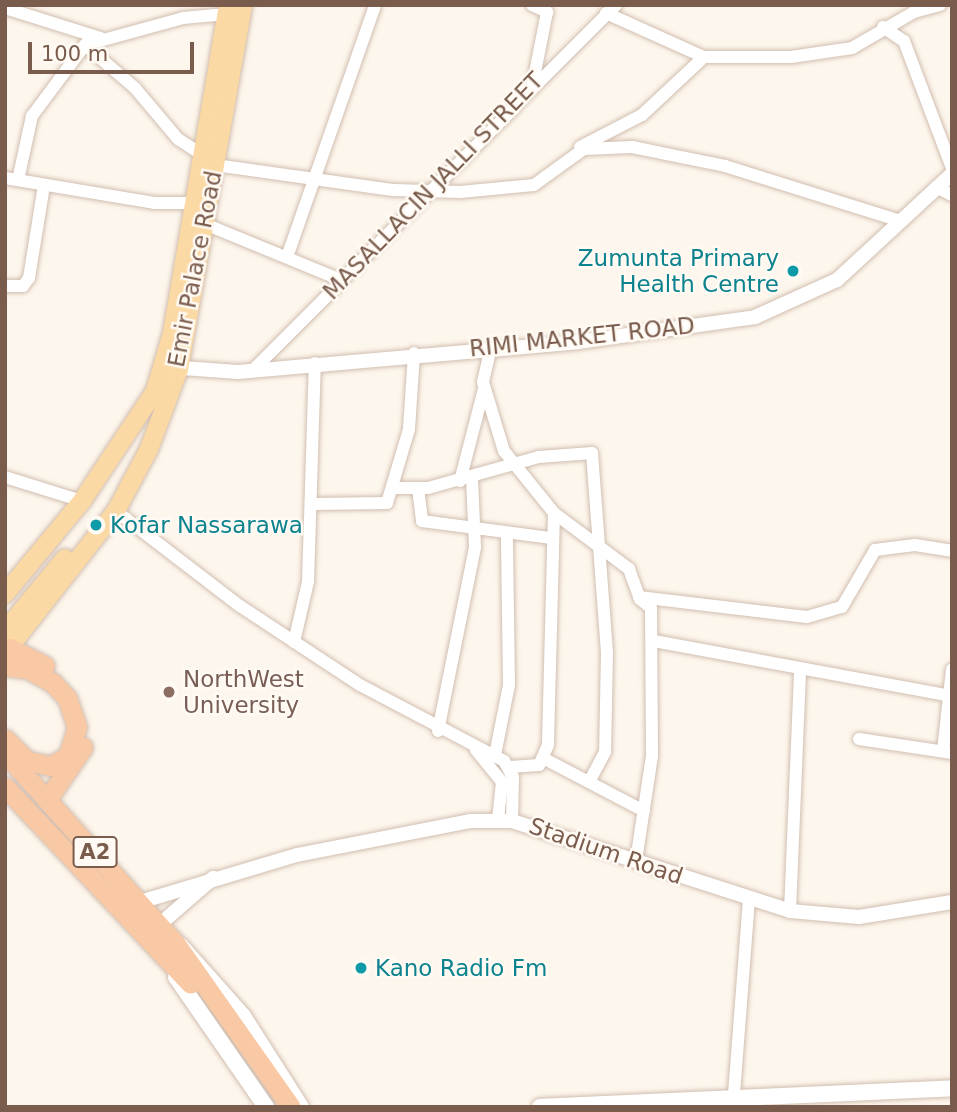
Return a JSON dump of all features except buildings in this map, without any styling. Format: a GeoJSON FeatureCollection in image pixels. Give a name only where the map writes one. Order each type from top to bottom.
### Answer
{"type":"FeatureCollection","features":[{"type":"Feature","properties":{"kind":"highway"},"geometry":{"type":"LineString","coordinates":[[5,739],[27,761],[51,766],[68,756],[77,727],[67,698],[52,683],[28,669],[6,649]]}},
{"type":"Feature","properties":{"kind":"highway"},"geometry":{"type":"LineString","coordinates":[[6,649],[72,687],[83,715],[79,760],[47,800]]}},
{"type":"Feature","properties":{"kind":"highway","name":"A2"},"geometry":{"type":"LineString","coordinates":[[5,753],[140,902],[159,925],[173,952]]}},
{"type":"Feature","properties":{"kind":"highway","name":"A2"},"geometry":{"type":"LineString","coordinates":[[5,787],[173,952],[291,1107]]}},
{"type":"Feature","properties":{"kind":"highway","name":"A2"},"geometry":{"type":"LineString","coordinates":[[239,1037],[278,1107]]}},
{"type":"Feature","properties":{"kind":"main road","name":"Emir Palace Road"},"geometry":{"type":"LineString","coordinates":[[6,649],[116,511],[149,418],[172,368],[205,224],[209,160],[233,8]]}},
{"type":"Feature","properties":{"kind":"main road","name":"Emir Palace Road"},"geometry":{"type":"LineString","coordinates":[[172,368],[195,203],[209,160]]}},
{"type":"Feature","properties":{"kind":"main road","name":"Emir Palace Road"},"geometry":{"type":"LineString","coordinates":[[11,606],[82,501],[149,418]]}},
{"type":"Feature","properties":{"kind":"main road"},"geometry":{"type":"LineString","coordinates":[[6,649],[11,606],[99,516],[149,418]]}},
{"type":"Feature","properties":{"kind":"main road","name":"A2"},"geometry":{"type":"LineString","coordinates":[[173,952],[266,1107]]}},
{"type":"Feature","properties":{"kind":"main road","name":"A2"},"geometry":{"type":"LineString","coordinates":[[173,952],[201,961],[243,1016],[301,1107]]}},
{"type":"Feature","properties":{"kind":"main road"},"geometry":{"type":"LineString","coordinates":[[540,1107],[733,1102],[952,1088]]}},
{"type":"Feature","properties":{"kind":"main road"},"geometry":{"type":"LineString","coordinates":[[758,1107],[952,1098]]}},
{"type":"Feature","properties":{"kind":"street"},"geometry":{"type":"LineString","coordinates":[[288,254],[375,5]]}},
{"type":"Feature","properties":{"kind":"street"},"geometry":{"type":"LineString","coordinates":[[532,5],[547,12],[533,83]]}},
{"type":"Feature","properties":{"kind":"street"},"geometry":{"type":"LineString","coordinates":[[611,9],[704,57],[792,57],[852,48],[918,8],[940,5]]}},
{"type":"Feature","properties":{"kind":"street"},"geometry":{"type":"LineString","coordinates":[[5,8],[100,38]]}},
{"type":"Feature","properties":{"kind":"street"},"geometry":{"type":"LineString","coordinates":[[195,203],[154,203],[12,179],[32,116],[85,45],[100,38],[233,8]]}},
{"type":"Feature","properties":{"kind":"street","name":"MASALLACIN JALLI STREET"},"geometry":{"type":"LineString","coordinates":[[253,370],[533,83],[611,9]]}},
{"type":"Feature","properties":{"kind":"street"},"geometry":{"type":"LineString","coordinates":[[883,27],[904,41],[952,168]]}},
{"type":"Feature","properties":{"kind":"street"},"geometry":{"type":"LineString","coordinates":[[85,45],[135,88],[178,139],[209,160],[428,192],[534,185],[569,156],[642,115],[704,57]]}},
{"type":"Feature","properties":{"kind":"street"},"geometry":{"type":"LineString","coordinates":[[569,156],[594,148],[674,154],[900,221]]}},
{"type":"Feature","properties":{"kind":"street","name":"RIMI MARKET ROAD"},"geometry":{"type":"LineString","coordinates":[[172,368],[253,370],[414,353],[578,342],[775,311],[837,280],[952,174]]}},
{"type":"Feature","properties":{"kind":"street"},"geometry":{"type":"LineString","coordinates":[[5,286],[20,287],[29,278],[44,185]]}},
{"type":"Feature","properties":{"kind":"street"},"geometry":{"type":"LineString","coordinates":[[936,187],[952,195]]}},
{"type":"Feature","properties":{"kind":"street"},"geometry":{"type":"LineString","coordinates":[[205,224],[288,254],[341,280]]}},
{"type":"Feature","properties":{"kind":"street"},"geometry":{"type":"LineString","coordinates":[[438,731],[476,530],[466,479],[491,348]]}},
{"type":"Feature","properties":{"kind":"street"},"geometry":{"type":"LineString","coordinates":[[313,504],[380,506],[394,488],[409,429],[414,353]]}},
{"type":"Feature","properties":{"kind":"street"},"geometry":{"type":"LineString","coordinates":[[294,642],[308,582],[313,504],[315,363]]}},
{"type":"Feature","properties":{"kind":"street"},"geometry":{"type":"LineString","coordinates":[[485,389],[513,466],[554,513],[600,551],[634,574],[639,597],[651,608],[654,641],[652,756],[635,860]]}},
{"type":"Feature","properties":{"kind":"street"},"geometry":{"type":"LineString","coordinates":[[394,488],[418,488],[513,466],[592,453],[600,551],[606,736],[601,764],[589,782]]}},
{"type":"Feature","properties":{"kind":"street"},"geometry":{"type":"LineString","coordinates":[[5,477],[82,501]]}},
{"type":"Feature","properties":{"kind":"street"},"geometry":{"type":"LineString","coordinates":[[418,488],[418,519],[476,530],[552,538]]}},
{"type":"Feature","properties":{"kind":"street"},"geometry":{"type":"LineString","coordinates":[[116,511],[294,642],[438,731],[495,755],[510,767],[535,766],[543,758],[553,698],[554,513]]}},
{"type":"Feature","properties":{"kind":"street"},"geometry":{"type":"LineString","coordinates":[[495,755],[509,685],[507,534]]}},
{"type":"Feature","properties":{"kind":"street"},"geometry":{"type":"LineString","coordinates":[[639,597],[807,617],[842,607],[875,550],[915,545],[952,551]]}},
{"type":"Feature","properties":{"kind":"street"},"geometry":{"type":"LineString","coordinates":[[654,641],[800,670],[950,695]]}},
{"type":"Feature","properties":{"kind":"street"},"geometry":{"type":"LineString","coordinates":[[859,739],[948,752],[952,669]]}},
{"type":"Feature","properties":{"kind":"street"},"geometry":{"type":"LineString","coordinates":[[790,911],[800,670]]}},
{"type":"Feature","properties":{"kind":"street"},"geometry":{"type":"LineString","coordinates":[[470,745],[502,782],[505,821]]}},
{"type":"Feature","properties":{"kind":"street"},"geometry":{"type":"LineString","coordinates":[[543,758],[644,811]]}},
{"type":"Feature","properties":{"kind":"street"},"geometry":{"type":"LineString","coordinates":[[505,821],[510,767]]}},
{"type":"Feature","properties":{"kind":"street","name":"Stadium Road"},"geometry":{"type":"LineString","coordinates":[[140,902],[217,875],[443,826],[505,821],[790,911],[859,916],[952,902]]}},
{"type":"Feature","properties":{"kind":"street","name":"Stadium Road"},"geometry":{"type":"LineString","coordinates":[[159,925],[217,875]]}},
{"type":"Feature","properties":{"kind":"street"},"geometry":{"type":"LineString","coordinates":[[733,1102],[749,900]]}},
{"type":"Feature","properties":{"kind":"place","name":"Zumunta Primary Health Centre"},"geometry":{"type":"Point","coordinates":[793,271]}},
{"type":"Feature","properties":{"kind":"place","name":"Kofar Nassarawa"},"geometry":{"type":"Point","coordinates":[96,525]}},
{"type":"Feature","properties":{"kind":"place","name":"NorthWest University"},"geometry":{"type":"Point","coordinates":[169,692]}},
{"type":"Feature","properties":{"kind":"place","name":"Kano Radio Fm"},"geometry":{"type":"Point","coordinates":[361,968]}}]}
